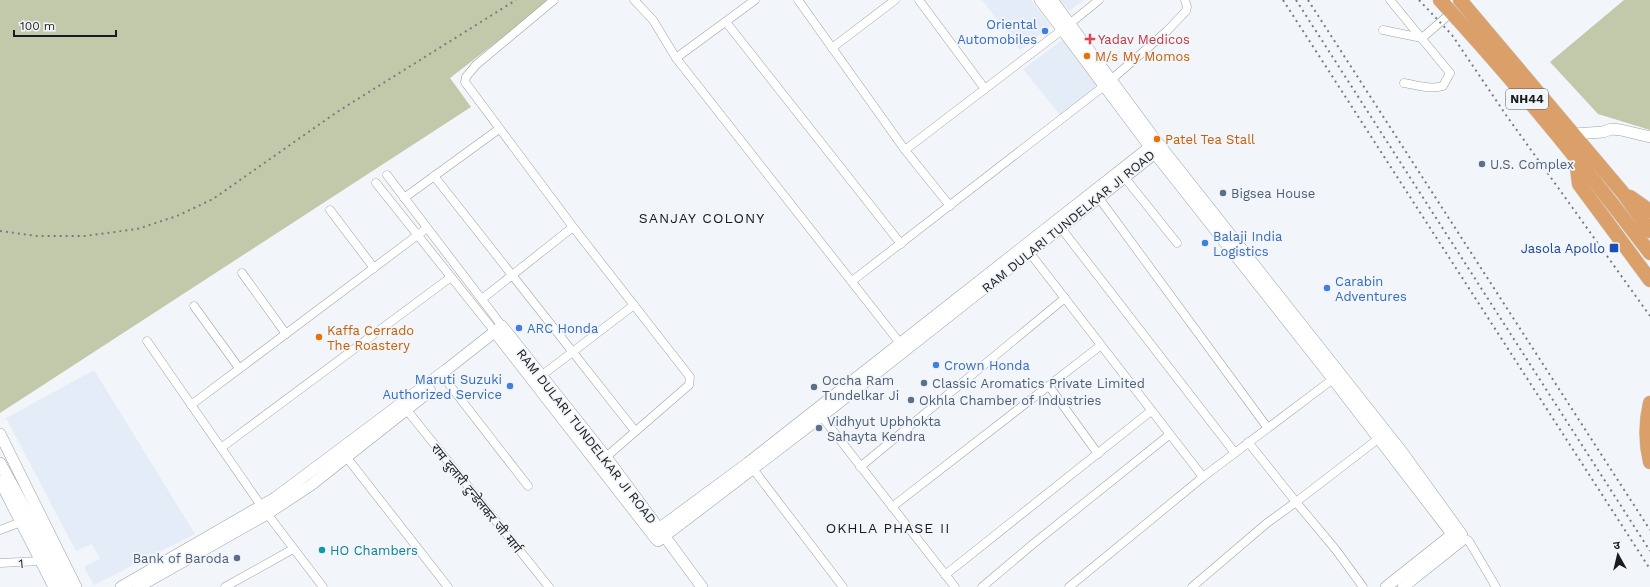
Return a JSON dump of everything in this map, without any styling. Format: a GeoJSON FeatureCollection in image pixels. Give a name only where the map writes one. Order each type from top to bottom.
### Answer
{"type":"FeatureCollection","features":[{"type":"Feature","properties":{"kind":"highway","name":"NH44"},"geometry":{"type":"LineString","coordinates":[[1440,0],[1487,51],[1611,202],[1640,218],[1650,253]]}},
{"type":"Feature","properties":{"kind":"highway","name":"NH44"},"geometry":{"type":"LineString","coordinates":[[1460,0],[1623,193],[1650,231]]}},
{"type":"Feature","properties":{"kind":"highway"},"geometry":{"type":"LineString","coordinates":[[1576,159],[1579,184],[1650,280]]}},
{"type":"Feature","properties":{"kind":"highway"},"geometry":{"type":"LineString","coordinates":[[1611,202],[1623,230],[1650,268]]}},
{"type":"Feature","properties":{"kind":"highway"},"geometry":{"type":"LineString","coordinates":[[1650,403],[1645,429],[1650,462]]}},
{"type":"Feature","properties":{"kind":"street"},"geometry":{"type":"LineString","coordinates":[[554,0],[476,65],[466,77],[466,86],[573,227],[688,374],[690,381],[689,385],[606,457]]}},
{"type":"Feature","properties":{"kind":"street"},"geometry":{"type":"LineString","coordinates":[[634,0],[653,20],[676,58],[903,347]]}},
{"type":"Feature","properties":{"kind":"street"},"geometry":{"type":"LineString","coordinates":[[676,58],[755,0]]}},
{"type":"Feature","properties":{"kind":"street"},"geometry":{"type":"LineString","coordinates":[[798,0],[905,150],[950,206]]}},
{"type":"Feature","properties":{"kind":"street"},"geometry":{"type":"LineString","coordinates":[[832,48],[895,0]]}},
{"type":"Feature","properties":{"kind":"street"},"geometry":{"type":"LineString","coordinates":[[919,0],[985,89]]}},
{"type":"Feature","properties":{"kind":"street"},"geometry":{"type":"LineString","coordinates":[[1040,0],[1066,27],[1155,149],[1378,439],[1450,530],[1470,543],[1496,587]]}},
{"type":"Feature","properties":{"kind":"street"},"geometry":{"type":"LineString","coordinates":[[1052,0],[1066,27]]}},
{"type":"Feature","properties":{"kind":"street"},"geometry":{"type":"LineString","coordinates":[[905,150],[1099,0]]}},
{"type":"Feature","properties":{"kind":"street"},"geometry":{"type":"LineString","coordinates":[[852,281],[1107,83],[1167,31],[1186,11],[1187,7],[1185,0]]}},
{"type":"Feature","properties":{"kind":"street"},"geometry":{"type":"LineString","coordinates":[[1390,0],[1450,72],[1443,86],[1433,88],[1404,83]]}},
{"type":"Feature","properties":{"kind":"street"},"geometry":{"type":"LineString","coordinates":[[1422,38],[1451,12]]}},
{"type":"Feature","properties":{"kind":"street"},"geometry":{"type":"LineString","coordinates":[[726,22],[901,244]]}},
{"type":"Feature","properties":{"kind":"street"},"geometry":{"type":"LineString","coordinates":[[1383,30],[1422,38]]}},
{"type":"Feature","properties":{"kind":"street"},"geometry":{"type":"LineString","coordinates":[[1574,134],[1603,132],[1611,129],[1650,137]]}},
{"type":"Feature","properties":{"kind":"street"},"geometry":{"type":"LineString","coordinates":[[404,198],[499,130]]}},
{"type":"Feature","properties":{"kind":"street"},"geometry":{"type":"LineString","coordinates":[[1603,132],[1650,144]]}},
{"type":"Feature","properties":{"kind":"street"},"geometry":{"type":"LineString","coordinates":[[1155,149],[1345,378],[1402,452],[1457,534]]}},
{"type":"Feature","properties":{"kind":"street","name":"RAM DULARI TUNDELKAR JI ROAD"},"geometry":{"type":"LineString","coordinates":[[658,535],[751,466],[1155,149]]}},
{"type":"Feature","properties":{"kind":"street"},"geometry":{"type":"LineString","coordinates":[[1122,174],[1177,243]]}},
{"type":"Feature","properties":{"kind":"street"},"geometry":{"type":"LineString","coordinates":[[387,175],[482,299],[500,331]]}},
{"type":"Feature","properties":{"kind":"street"},"geometry":{"type":"LineString","coordinates":[[434,176],[635,431]]}},
{"type":"Feature","properties":{"kind":"street"},"geometry":{"type":"LineString","coordinates":[[376,183],[451,277],[500,331]]}},
{"type":"Feature","properties":{"kind":"street"},"geometry":{"type":"LineString","coordinates":[[1096,195],[1267,428]]}},
{"type":"Feature","properties":{"kind":"street","name":"RAM DULARI TUNDELKAR JI ROAD"},"geometry":{"type":"LineString","coordinates":[[1027,249],[1061,228],[1096,195]]}},
{"type":"Feature","properties":{"kind":"street"},"geometry":{"type":"LineString","coordinates":[[330,210],[374,268]]}},
{"type":"Feature","properties":{"kind":"street"},"geometry":{"type":"LineString","coordinates":[[482,299],[573,227]]}},
{"type":"Feature","properties":{"kind":"street"},"geometry":{"type":"LineString","coordinates":[[191,405],[427,228]]}},
{"type":"Feature","properties":{"kind":"street"},"geometry":{"type":"LineString","coordinates":[[1061,228],[1235,452]]}},
{"type":"Feature","properties":{"kind":"street"},"geometry":{"type":"LineString","coordinates":[[1027,249],[1100,346],[1203,477]]}},
{"type":"Feature","properties":{"kind":"street"},"geometry":{"type":"LineString","coordinates":[[242,273],[286,334]]}},
{"type":"Feature","properties":{"kind":"street"},"geometry":{"type":"LineString","coordinates":[[221,448],[451,277]]}},
{"type":"Feature","properties":{"kind":"street"},"geometry":{"type":"LineString","coordinates":[[860,466],[1065,298]]}},
{"type":"Feature","properties":{"kind":"street"},"geometry":{"type":"LineString","coordinates":[[542,376],[634,305]]}},
{"type":"Feature","properties":{"kind":"street"},"geometry":{"type":"LineString","coordinates":[[194,306],[239,368]]}},
{"type":"Feature","properties":{"kind":"street"},"geometry":{"type":"LineString","coordinates":[[343,453],[406,409],[445,379],[500,331]]}},
{"type":"Feature","properties":{"kind":"street"},"geometry":{"type":"LineString","coordinates":[[121,587],[311,485],[343,453],[500,331]]}},
{"type":"Feature","properties":{"kind":"street","name":"RAM DULARI TUNDELKAR JI ROAD"},"geometry":{"type":"LineString","coordinates":[[500,331],[542,376],[606,457],[693,587]]}},
{"type":"Feature","properties":{"kind":"street","name":"RAM DULARI TUNDELKAR JI ROAD"},"geometry":{"type":"LineString","coordinates":[[500,331],[658,535],[702,587]]}},
{"type":"Feature","properties":{"kind":"street"},"geometry":{"type":"LineString","coordinates":[[148,341],[264,510],[320,586]]}},
{"type":"Feature","properties":{"kind":"street"},"geometry":{"type":"LineString","coordinates":[[892,507],[1100,346]]}},
{"type":"Feature","properties":{"kind":"street"},"geometry":{"type":"LineString","coordinates":[[445,379],[528,486]]}},
{"type":"Feature","properties":{"kind":"street"},"geometry":{"type":"LineString","coordinates":[[1069,587],[1203,477],[1333,379]]}},
{"type":"Feature","properties":{"kind":"street"},"geometry":{"type":"LineString","coordinates":[[1049,386],[1098,454]]}},
{"type":"Feature","properties":{"kind":"street","name":"राम दुलारी टुन्डेलकर जी मार्ग"},"geometry":{"type":"LineString","coordinates":[[406,409],[549,587]]}},
{"type":"Feature","properties":{"kind":"street"},"geometry":{"type":"LineString","coordinates":[[945,575],[1151,411]]}},
{"type":"Feature","properties":{"kind":"street"},"geometry":{"type":"LineString","coordinates":[[819,413],[955,587]]}},
{"type":"Feature","properties":{"kind":"street"},"geometry":{"type":"LineString","coordinates":[[0,434],[38,507],[76,587]]}},
{"type":"Feature","properties":{"kind":"street"},"geometry":{"type":"LineString","coordinates":[[982,587],[1024,551],[1169,435]]}},
{"type":"Feature","properties":{"kind":"street"},"geometry":{"type":"LineString","coordinates":[[1192,587],[1267,523],[1378,439]]}},
{"type":"Feature","properties":{"kind":"street"},"geometry":{"type":"LineString","coordinates":[[1248,442],[1336,550],[1363,587]]}},
{"type":"Feature","properties":{"kind":"street"},"geometry":{"type":"LineString","coordinates":[[343,453],[448,587]]}},
{"type":"Feature","properties":{"kind":"street"},"geometry":{"type":"LineString","coordinates":[[0,463],[65,587]]}},
{"type":"Feature","properties":{"kind":"street"},"geometry":{"type":"LineString","coordinates":[[751,466],[843,587]]}},
{"type":"Feature","properties":{"kind":"street"},"geometry":{"type":"LineString","coordinates":[[0,481],[54,587]]}},
{"type":"Feature","properties":{"kind":"street"},"geometry":{"type":"LineString","coordinates":[[27,512],[38,507]]}},
{"type":"Feature","properties":{"kind":"street"},"geometry":{"type":"LineString","coordinates":[[138,587],[264,510]]}},
{"type":"Feature","properties":{"kind":"street"},"geometry":{"type":"LineString","coordinates":[[0,530],[21,522]]}},
{"type":"Feature","properties":{"kind":"street"},"geometry":{"type":"LineString","coordinates":[[1386,587],[1457,534]]}},
{"type":"Feature","properties":{"kind":"street"},"geometry":{"type":"LineString","coordinates":[[1403,587],[1457,534]]}},
{"type":"Feature","properties":{"kind":"street"},"geometry":{"type":"LineString","coordinates":[[225,587],[293,549]]}},
{"type":"Feature","properties":{"kind":"street","name":"1"},"geometry":{"type":"LineString","coordinates":[[0,564],[41,561]]}},
{"type":"Feature","properties":{"kind":"shaded area"},"geometry":{"type":"Polygon","coordinates":[[[982,0],[1031,0],[1051,26],[1020,50],[982,0]]]}},
{"type":"Feature","properties":{"kind":"shaded area"},"geometry":{"type":"Polygon","coordinates":[[[1060,0],[1084,0],[1069,11],[1060,0]]]}},
{"type":"Feature","properties":{"kind":"shaded area"},"geometry":{"type":"Polygon","coordinates":[[[1064,39],[1098,86],[1060,115],[1023,69],[1064,39]]]}},
{"type":"Feature","properties":{"kind":"shaded area"},"geometry":{"type":"Polygon","coordinates":[[[94,370],[195,534],[94,585],[84,567],[100,559],[92,544],[76,551],[6,418],[94,370]]]}},
{"type":"Feature","properties":{"kind":"green space"},"geometry":{"type":"Polygon","coordinates":[[[0,0],[551,0],[450,78],[471,107],[0,413],[0,0]]]}},
{"type":"Feature","properties":{"kind":"green space"},"geometry":{"type":"Polygon","coordinates":[[[1624,0],[1650,0],[1650,130],[1598,114],[1550,62],[1624,0]]]}},
{"type":"Feature","properties":{"kind":"railway"},"geometry":{"type":"LineString","coordinates":[[0,231],[37,236],[85,236],[137,229],[177,216],[213,199],[337,112],[516,0]]}},
{"type":"Feature","properties":{"kind":"railway"},"geometry":{"type":"LineString","coordinates":[[1283,0],[1650,569]]}},
{"type":"Feature","properties":{"kind":"railway"},"geometry":{"type":"LineString","coordinates":[[1296,0],[1650,551]]}},
{"type":"Feature","properties":{"kind":"railway"},"geometry":{"type":"LineString","coordinates":[[1308,0],[1650,530]]}},
{"type":"Feature","properties":{"kind":"railway"},"geometry":{"type":"LineString","coordinates":[[1419,0],[1452,35],[1506,115],[1650,316]]}},
{"type":"Feature","properties":{"kind":"place","name":"Oriental Automobiles"},"geometry":{"type":"Point","coordinates":[1045,31]}},
{"type":"Feature","properties":{"kind":"place","name":"Yadav Medicos"},"geometry":{"type":"Point","coordinates":[1090,39]}},
{"type":"Feature","properties":{"kind":"place","name":"M/s My Momos"},"geometry":{"type":"Point","coordinates":[1087,56]}},
{"type":"Feature","properties":{"kind":"place","name":"Patel Tea Stall"},"geometry":{"type":"Point","coordinates":[1157,139]}},
{"type":"Feature","properties":{"kind":"place","name":"U.S. Complex"},"geometry":{"type":"Point","coordinates":[1482,164]}},
{"type":"Feature","properties":{"kind":"place","name":"Bigsea House"},"geometry":{"type":"Point","coordinates":[1223,193]}},
{"type":"Feature","properties":{"kind":"place","name":"Balaji India Logistics"},"geometry":{"type":"Point","coordinates":[1205,243]}},
{"type":"Feature","properties":{"kind":"place","name":"Jasola Apollo"},"geometry":{"type":"Point","coordinates":[1614,248]}},
{"type":"Feature","properties":{"kind":"place","name":"Carabin Adventures"},"geometry":{"type":"Point","coordinates":[1327,288]}},
{"type":"Feature","properties":{"kind":"place","name":"ARC Honda"},"geometry":{"type":"Point","coordinates":[519,328]}},
{"type":"Feature","properties":{"kind":"place","name":"Kaffa Cerrado The Roastery"},"geometry":{"type":"Point","coordinates":[319,337]}},
{"type":"Feature","properties":{"kind":"place","name":"Crown Honda"},"geometry":{"type":"Point","coordinates":[936,365]}},
{"type":"Feature","properties":{"kind":"place","name":"Classic Aromatics Private Limited"},"geometry":{"type":"Point","coordinates":[924,383]}},
{"type":"Feature","properties":{"kind":"place","name":"Maruti Suzuki Authorized Service"},"geometry":{"type":"Point","coordinates":[510,386]}},
{"type":"Feature","properties":{"kind":"place","name":"Occha Ram Tundelkar Ji"},"geometry":{"type":"Point","coordinates":[814,387]}},
{"type":"Feature","properties":{"kind":"place","name":"Okhla Chamber of Industries"},"geometry":{"type":"Point","coordinates":[911,400]}},
{"type":"Feature","properties":{"kind":"place","name":"Vidhyut Upbhokta Sahayta Kendra"},"geometry":{"type":"Point","coordinates":[819,428]}},
{"type":"Feature","properties":{"kind":"place","name":"HO Chambers"},"geometry":{"type":"Point","coordinates":[322,550]}},
{"type":"Feature","properties":{"kind":"place","name":"Bank of Baroda"},"geometry":{"type":"Point","coordinates":[237,558]}},
{"type":"Feature","properties":{"kind":"district","name":"SANJAY COLONY"},"geometry":{"type":"Point","coordinates":[702,218]}},
{"type":"Feature","properties":{"kind":"district","name":"OKHLA PHASE II"},"geometry":{"type":"Point","coordinates":[888,528]}}]}
